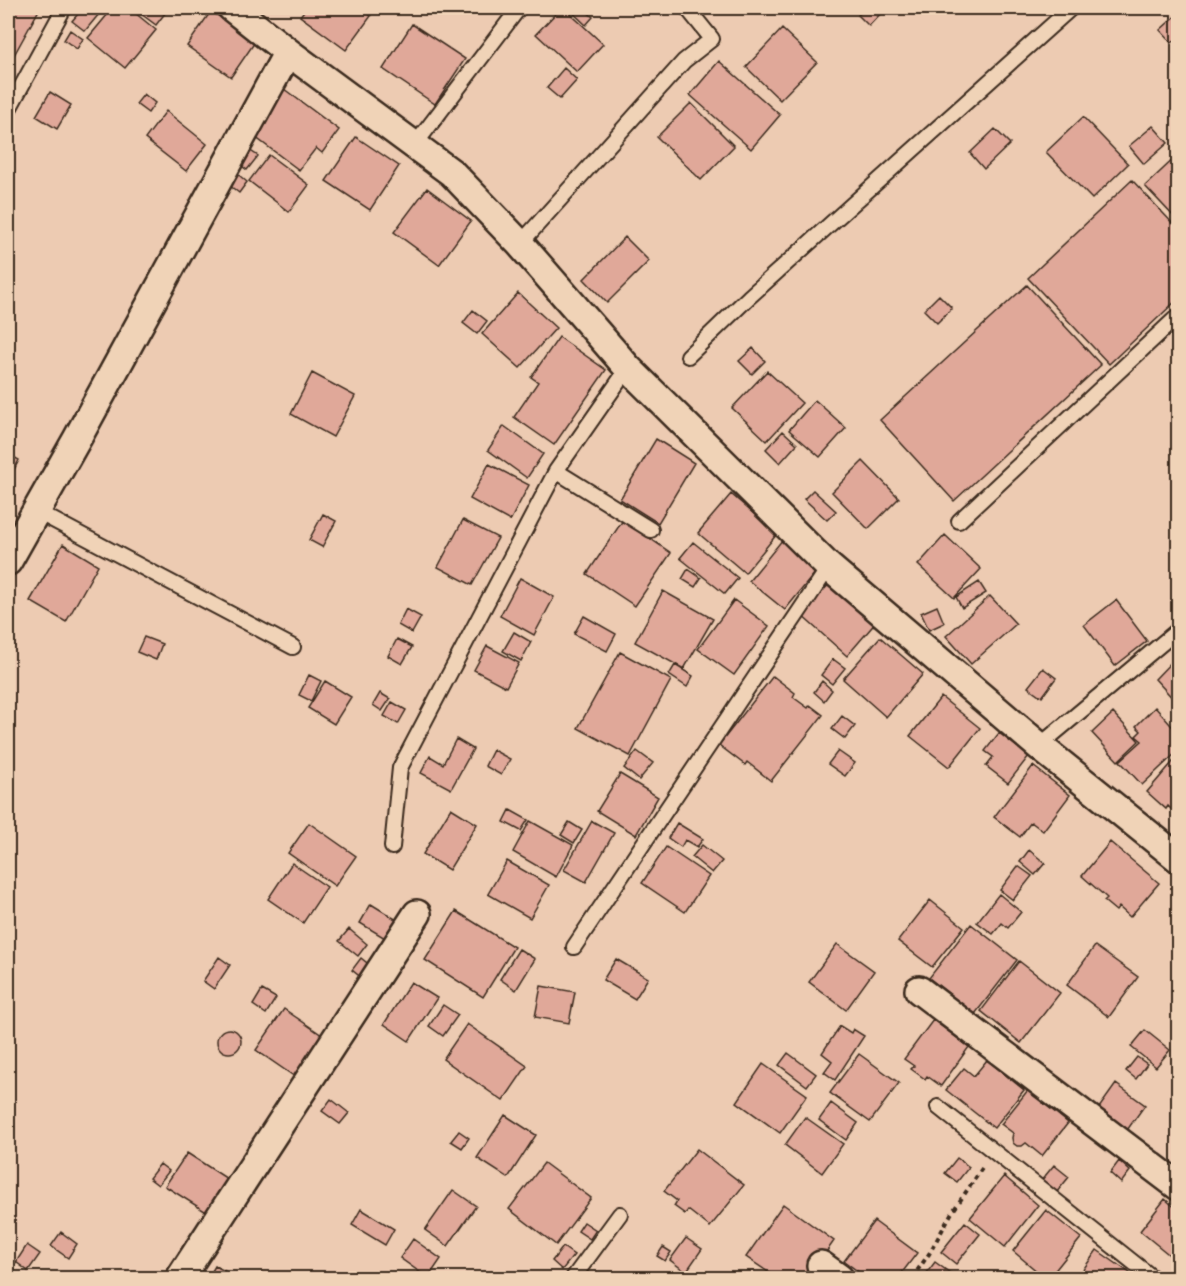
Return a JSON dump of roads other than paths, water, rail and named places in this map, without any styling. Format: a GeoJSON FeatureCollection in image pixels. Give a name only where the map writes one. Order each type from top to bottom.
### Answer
{"type":"FeatureCollection","features":[{"type":"Feature","properties":{"kind":"street"},"geometry":{"type":"LineString","coordinates":[[232,8],[452,173],[520,244],[628,368],[829,567],[1039,746],[1179,858]]}},
{"type":"Feature","properties":{"kind":"street"},"geometry":{"type":"LineString","coordinates":[[8,561],[288,52]]}},
{"type":"Feature","properties":{"kind":"street"},"geometry":{"type":"LineString","coordinates":[[180,1278],[417,914]]}},
{"type":"Feature","properties":{"kind":"street"},"geometry":{"type":"LineString","coordinates":[[919,990],[1179,1186]]}},
{"type":"Feature","properties":{"kind":"lane"},"geometry":{"type":"LineString","coordinates":[[8,111],[64,8]]}},
{"type":"Feature","properties":{"kind":"lane"},"geometry":{"type":"LineString","coordinates":[[414,146],[519,8]]}},
{"type":"Feature","properties":{"kind":"lane"},"geometry":{"type":"LineString","coordinates":[[520,244],[684,61],[712,39],[687,8]]}},
{"type":"Feature","properties":{"kind":"lane"},"geometry":{"type":"LineString","coordinates":[[688,356],[749,297],[1071,8]]}},
{"type":"Feature","properties":{"kind":"lane"},"geometry":{"type":"LineString","coordinates":[[960,521],[1179,316]]}},
{"type":"Feature","properties":{"kind":"lane"},"geometry":{"type":"LineString","coordinates":[[392,847],[400,768],[556,471],[628,368]]}},
{"type":"Feature","properties":{"kind":"lane"},"geometry":{"type":"LineString","coordinates":[[556,471],[651,530]]}},
{"type":"Feature","properties":{"kind":"lane"},"geometry":{"type":"LineString","coordinates":[[36,511],[293,647]]}},
{"type":"Feature","properties":{"kind":"lane"},"geometry":{"type":"LineString","coordinates":[[574,947],[829,567]]}},
{"type":"Feature","properties":{"kind":"lane"},"geometry":{"type":"LineString","coordinates":[[1039,746],[1179,630]]}},
{"type":"Feature","properties":{"kind":"lane"},"geometry":{"type":"LineString","coordinates":[[938,1107],[1154,1278]]}},
{"type":"Feature","properties":{"kind":"lane"},"geometry":{"type":"LineString","coordinates":[[573,1278],[620,1214]]}}]}
